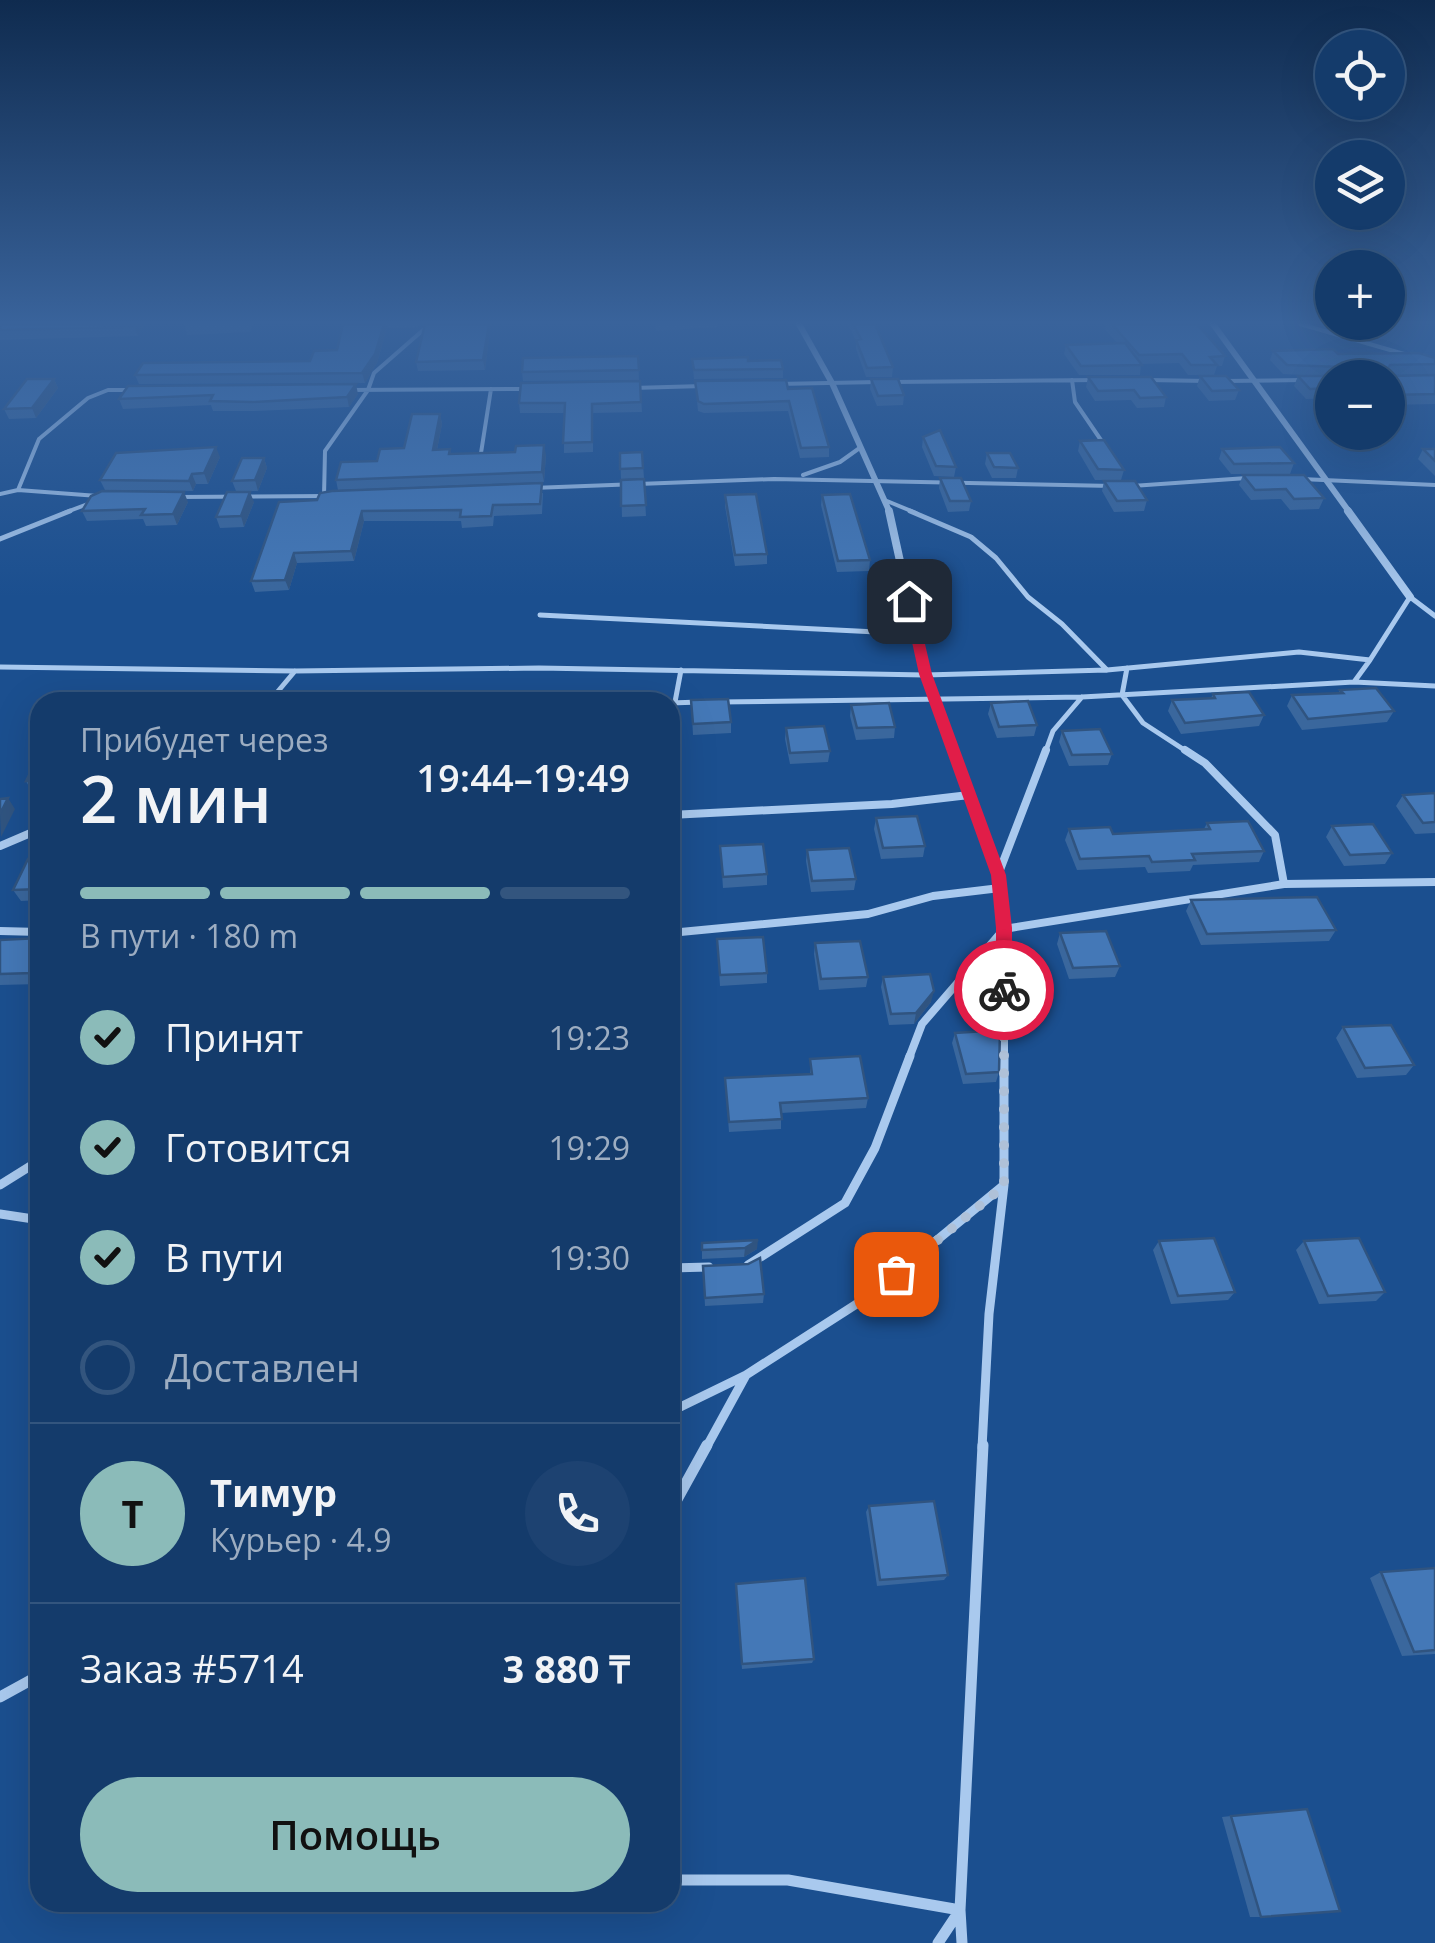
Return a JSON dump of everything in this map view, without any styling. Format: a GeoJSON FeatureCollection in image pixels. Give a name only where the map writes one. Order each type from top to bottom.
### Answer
{"type":"FeatureCollection","features":[{"type":"Feature","properties":{"kind":"street"},"geometry":{"type":"LineString","coordinates":[[847,415],[887,501],[925,674]]}},
{"type":"Feature","properties":{"kind":"street"},"geometry":{"type":"LineString","coordinates":[[1280,415],[1410,596]]}},
{"type":"Feature","properties":{"kind":"lane"},"geometry":{"type":"LineString","coordinates":[[18,490],[38,439],[68,415]]}},
{"type":"Feature","properties":{"kind":"lane"},"geometry":{"type":"LineString","coordinates":[[324,496],[325,451],[351,415]]}},
{"type":"Feature","properties":{"kind":"lane"},"geometry":{"type":"LineString","coordinates":[[481,453],[487,415]]}},
{"type":"Feature","properties":{"kind":"lane"},"geometry":{"type":"LineString","coordinates":[[1084,415],[1113,458]]}},
{"type":"Feature","properties":{"kind":"lane"},"geometry":{"type":"LineString","coordinates":[[774,479],[817,473],[861,446]]}},
{"type":"Feature","properties":{"kind":"lane"},"geometry":{"type":"LineString","coordinates":[[1123,472],[1132,486]]}},
{"type":"Feature","properties":{"kind":"lane"},"geometry":{"type":"LineString","coordinates":[[519,488],[774,479],[1132,486],[1257,478]]}},
{"type":"Feature","properties":{"kind":"lane"},"geometry":{"type":"LineString","coordinates":[[1292,479],[1435,485]]}},
{"type":"Feature","properties":{"kind":"lane"},"geometry":{"type":"LineString","coordinates":[[0,494],[18,490],[106,496],[0,539]]}},
{"type":"Feature","properties":{"kind":"lane"},"geometry":{"type":"LineString","coordinates":[[168,497],[343,495]]}},
{"type":"Feature","properties":{"kind":"lane"},"geometry":{"type":"LineString","coordinates":[[887,501],[971,536],[996,558],[1028,598],[1062,624],[1107,670]]}},
{"type":"Feature","properties":{"kind":"lane"},"geometry":{"type":"LineString","coordinates":[[1354,682],[1410,596],[1435,616]]}},
{"type":"Feature","properties":{"kind":"lane"},"geometry":{"type":"LineString","coordinates":[[540,615],[916,634]]}},
{"type":"Feature","properties":{"kind":"lane"},"geometry":{"type":"LineString","coordinates":[[0,667],[925,674],[1107,670],[1298,652],[1370,660]]}},
{"type":"Feature","properties":{"kind":"lane"},"geometry":{"type":"LineString","coordinates":[[1128,668],[1122,695],[1143,724],[1205,763],[1275,834],[1284,884]]}},
{"type":"Feature","properties":{"kind":"lane"},"geometry":{"type":"LineString","coordinates":[[277,692],[294,670]]}},
{"type":"Feature","properties":{"kind":"lane"},"geometry":{"type":"LineString","coordinates":[[675,692],[681,670]]}},
{"type":"Feature","properties":{"kind":"lane"},"geometry":{"type":"LineString","coordinates":[[925,674],[998,875],[1004,928],[1004,1186],[989,1314],[960,1910],[962,1943]]}},
{"type":"Feature","properties":{"kind":"lane"},"geometry":{"type":"LineString","coordinates":[[680,702],[1082,698],[1354,682],[1435,686]]}},
{"type":"Feature","properties":{"kind":"lane"},"geometry":{"type":"LineString","coordinates":[[998,875],[1052,731],[1082,698]]}},
{"type":"Feature","properties":{"kind":"lane"},"geometry":{"type":"LineString","coordinates":[[680,814],[892,804],[969,795]]}},
{"type":"Feature","properties":{"kind":"lane"},"geometry":{"type":"LineString","coordinates":[[0,846],[30,833]]}},
{"type":"Feature","properties":{"kind":"lane"},"geometry":{"type":"LineString","coordinates":[[680,1268],[747,1266],[845,1203],[876,1148],[922,1024],[1004,928],[1284,884],[1435,882]]}},
{"type":"Feature","properties":{"kind":"lane"},"geometry":{"type":"LineString","coordinates":[[680,932],[868,914],[933,896],[1000,888]]}},
{"type":"Feature","properties":{"kind":"lane"},"geometry":{"type":"LineString","coordinates":[[0,931],[30,932]]}},
{"type":"Feature","properties":{"kind":"lane"},"geometry":{"type":"LineString","coordinates":[[0,1185],[30,1166]]}},
{"type":"Feature","properties":{"kind":"lane"},"geometry":{"type":"LineString","coordinates":[[680,1407],[746,1375],[868,1296],[1004,1186]]}},
{"type":"Feature","properties":{"kind":"lane"},"geometry":{"type":"LineString","coordinates":[[0,1214],[30,1218]]}},
{"type":"Feature","properties":{"kind":"lane"},"geometry":{"type":"LineString","coordinates":[[680,1494],[746,1375]]}},
{"type":"Feature","properties":{"kind":"lane"},"geometry":{"type":"LineString","coordinates":[[0,1697],[30,1680]]}},
{"type":"Feature","properties":{"kind":"lane"},"geometry":{"type":"LineString","coordinates":[[680,1880],[788,1880],[960,1910]]}},
{"type":"Feature","properties":{"kind":"lane"},"geometry":{"type":"LineString","coordinates":[[938,1943],[960,1910]]}},
{"type":"Feature","properties":{"kind":"building"},"geometry":{"type":"Polygon","coordinates":[[[412,415],[440,415],[433,450],[450,449],[449,454],[515,452],[516,446],[544,445],[542,472],[336,480],[341,462],[377,461],[380,449],[404,448],[412,415]]]}},
{"type":"Feature","properties":{"kind":"building"},"geometry":{"type":"Polygon","coordinates":[[[564,415],[592,415],[592,442],[563,443],[564,415]]]}},
{"type":"Feature","properties":{"kind":"building"},"geometry":{"type":"Polygon","coordinates":[[[792,415],[820,415],[829,447],[801,448],[792,415]]]}},
{"type":"Feature","properties":{"kind":"building"},"geometry":{"type":"Polygon","coordinates":[[[940,430],[956,467],[936,466],[923,437],[940,430]]]}},
{"type":"Feature","properties":{"kind":"building"},"geometry":{"type":"Polygon","coordinates":[[[1104,440],[1124,470],[1098,469],[1080,441],[1104,440]]]}},
{"type":"Feature","properties":{"kind":"building"},"geometry":{"type":"Polygon","coordinates":[[[216,447],[204,473],[192,474],[189,481],[100,480],[116,453],[216,447]]]}},
{"type":"Feature","properties":{"kind":"building"},"geometry":{"type":"Polygon","coordinates":[[[1280,447],[1294,463],[1234,464],[1222,449],[1280,447]]]}},
{"type":"Feature","properties":{"kind":"building"},"geometry":{"type":"Polygon","coordinates":[[[1423,449],[1435,449],[1435,461],[1423,449]]]}},
{"type":"Feature","properties":{"kind":"building"},"geometry":{"type":"Polygon","coordinates":[[[642,452],[643,468],[620,469],[620,453],[642,452]]]}},
{"type":"Feature","properties":{"kind":"building"},"geometry":{"type":"Polygon","coordinates":[[[987,453],[1010,453],[1018,468],[994,467],[987,453]]]}},
{"type":"Feature","properties":{"kind":"building"},"geometry":{"type":"Polygon","coordinates":[[[242,458],[264,458],[255,480],[232,481],[242,458]]]}},
{"type":"Feature","properties":{"kind":"building"},"geometry":{"type":"Polygon","coordinates":[[[1243,475],[1304,475],[1324,498],[1294,499],[1286,489],[1255,490],[1243,475]]]}},
{"type":"Feature","properties":{"kind":"building"},"geometry":{"type":"Polygon","coordinates":[[[940,478],[961,478],[971,501],[950,501],[940,478]]]}},
{"type":"Feature","properties":{"kind":"building"},"geometry":{"type":"Polygon","coordinates":[[[644,479],[646,505],[621,506],[621,480],[644,479]]]}},
{"type":"Feature","properties":{"kind":"building"},"geometry":{"type":"Polygon","coordinates":[[[1104,481],[1135,481],[1147,500],[1117,501],[1104,481]]]}},
{"type":"Feature","properties":{"kind":"building"},"geometry":{"type":"Polygon","coordinates":[[[542,483],[540,504],[493,505],[491,516],[460,517],[461,510],[362,511],[351,551],[294,553],[285,580],[251,581],[279,502],[317,500],[320,493],[332,491],[542,483]]]}},
{"type":"Feature","properties":{"kind":"building"},"geometry":{"type":"Polygon","coordinates":[[[102,491],[184,492],[173,514],[141,515],[145,509],[82,511],[91,496],[102,491]]]}},
{"type":"Feature","properties":{"kind":"building"},"geometry":{"type":"Polygon","coordinates":[[[227,492],[250,492],[241,516],[216,517],[227,492]]]}},
{"type":"Feature","properties":{"kind":"building"},"geometry":{"type":"Polygon","coordinates":[[[756,494],[767,554],[735,555],[725,495],[756,494]]]}},
{"type":"Feature","properties":{"kind":"building"},"geometry":{"type":"Polygon","coordinates":[[[850,494],[870,560],[838,561],[822,495],[850,494]]]}},
{"type":"Feature","properties":{"kind":"building"},"geometry":{"type":"Polygon","coordinates":[[[1376,688],[1394,711],[1308,719],[1292,695],[1343,693],[1340,690],[1376,688]]]}},
{"type":"Feature","properties":{"kind":"building"},"geometry":{"type":"Polygon","coordinates":[[[1249,692],[1264,715],[1185,723],[1172,700],[1215,698],[1213,694],[1249,692]]]}},
{"type":"Feature","properties":{"kind":"building"},"geometry":{"type":"Polygon","coordinates":[[[728,699],[731,722],[693,724],[691,700],[728,699]]]}},
{"type":"Feature","properties":{"kind":"building"},"geometry":{"type":"Polygon","coordinates":[[[1028,701],[1037,725],[999,727],[991,703],[1028,701]]]}},
{"type":"Feature","properties":{"kind":"building"},"geometry":{"type":"Polygon","coordinates":[[[889,703],[895,727],[857,728],[851,705],[889,703]]]}},
{"type":"Feature","properties":{"kind":"building"},"geometry":{"type":"Polygon","coordinates":[[[824,726],[830,751],[790,753],[786,728],[824,726]]]}},
{"type":"Feature","properties":{"kind":"building"},"geometry":{"type":"Polygon","coordinates":[[[1100,729],[1112,754],[1072,755],[1062,731],[1100,729]]]}},
{"type":"Feature","properties":{"kind":"building"},"geometry":{"type":"Polygon","coordinates":[[[1435,793],[1435,822],[1423,823],[1403,795],[1435,793]]]}},
{"type":"Feature","properties":{"kind":"building"},"geometry":{"type":"Polygon","coordinates":[[[917,816],[925,846],[883,848],[876,818],[917,816]]]}},
{"type":"Feature","properties":{"kind":"building"},"geometry":{"type":"Polygon","coordinates":[[[1248,821],[1264,851],[1192,854],[1195,860],[1152,862],[1149,856],[1080,859],[1069,829],[1110,827],[1113,834],[1210,829],[1207,823],[1248,821]]]}},
{"type":"Feature","properties":{"kind":"building"},"geometry":{"type":"Polygon","coordinates":[[[1373,824],[1392,853],[1350,855],[1332,826],[1373,824]]]}},
{"type":"Feature","properties":{"kind":"building"},"geometry":{"type":"Polygon","coordinates":[[[763,844],[767,874],[723,877],[720,846],[763,844]]]}},
{"type":"Feature","properties":{"kind":"building"},"geometry":{"type":"Polygon","coordinates":[[[849,848],[856,879],[812,881],[807,850],[849,848]]]}},
{"type":"Feature","properties":{"kind":"building"},"geometry":{"type":"Polygon","coordinates":[[[28,859],[30,889],[13,890],[28,859]]]}},
{"type":"Feature","properties":{"kind":"building"},"geometry":{"type":"Polygon","coordinates":[[[1317,897],[1336,930],[1207,934],[1191,900],[1317,897]]]}},
{"type":"Feature","properties":{"kind":"building"},"geometry":{"type":"Polygon","coordinates":[[[1106,931],[1120,966],[1073,968],[1060,933],[1106,931]]]}},
{"type":"Feature","properties":{"kind":"building"},"geometry":{"type":"Polygon","coordinates":[[[763,937],[767,973],[720,975],[717,939],[763,937]]]}},
{"type":"Feature","properties":{"kind":"building"},"geometry":{"type":"Polygon","coordinates":[[[30,938],[30,973],[0,974],[0,940],[30,938]]]}},
{"type":"Feature","properties":{"kind":"building"},"geometry":{"type":"Polygon","coordinates":[[[860,941],[868,977],[821,979],[815,943],[860,941]]]}},
{"type":"Feature","properties":{"kind":"building"},"geometry":{"type":"Polygon","coordinates":[[[930,974],[934,991],[916,1013],[891,1014],[883,977],[930,974]]]}},
{"type":"Feature","properties":{"kind":"building"},"geometry":{"type":"Polygon","coordinates":[[[1391,1025],[1414,1065],[1365,1068],[1343,1027],[1391,1025]]]}},
{"type":"Feature","properties":{"kind":"building"},"geometry":{"type":"Polygon","coordinates":[[[1000,1030],[999,1072],[966,1074],[955,1033],[1000,1030]]]}},
{"type":"Feature","properties":{"kind":"building"},"geometry":{"type":"Polygon","coordinates":[[[860,1056],[868,1098],[780,1103],[782,1119],[729,1122],[725,1078],[812,1074],[810,1059],[860,1056]]]}},
{"type":"Feature","properties":{"kind":"building"},"geometry":{"type":"Polygon","coordinates":[[[1214,1238],[1235,1292],[1178,1296],[1159,1241],[1214,1238]]]}},
{"type":"Feature","properties":{"kind":"building"},"geometry":{"type":"Polygon","coordinates":[[[1359,1238],[1385,1292],[1328,1296],[1304,1241],[1359,1238]]]}},
{"type":"Feature","properties":{"kind":"building"},"geometry":{"type":"Polygon","coordinates":[[[758,1240],[745,1248],[702,1250],[702,1243],[758,1240]]]}},
{"type":"Feature","properties":{"kind":"building"},"geometry":{"type":"Polygon","coordinates":[[[760,1258],[764,1294],[705,1298],[703,1266],[748,1264],[760,1258]]]}},
{"type":"Feature","properties":{"kind":"building"},"geometry":{"type":"Polygon","coordinates":[[[934,1501],[948,1575],[880,1580],[869,1506],[934,1501]]]}},
{"type":"Feature","properties":{"kind":"building"},"geometry":{"type":"Polygon","coordinates":[[[1435,1568],[1435,1650],[1414,1652],[1381,1572],[1435,1568]]]}},
{"type":"Feature","properties":{"kind":"building"},"geometry":{"type":"Polygon","coordinates":[[[805,1578],[814,1659],[742,1664],[736,1584],[805,1578]]]}},
{"type":"Feature","properties":{"kind":"building"},"geometry":{"type":"Polygon","coordinates":[[[1307,1809],[1340,1911],[1261,1917],[1231,1816],[1307,1809]]]}},
{"type":"Feature","properties":{"kind":"way so far"},"geometry":{"type":"LineString","coordinates":[[896,1274],[1004,1186],[1004,990]]}},
{"type":"Feature","properties":{"kind":"route"},"geometry":{"type":"LineString","coordinates":[[909,601],[925,674],[998,875],[1004,928],[1004,990]]}}]}
